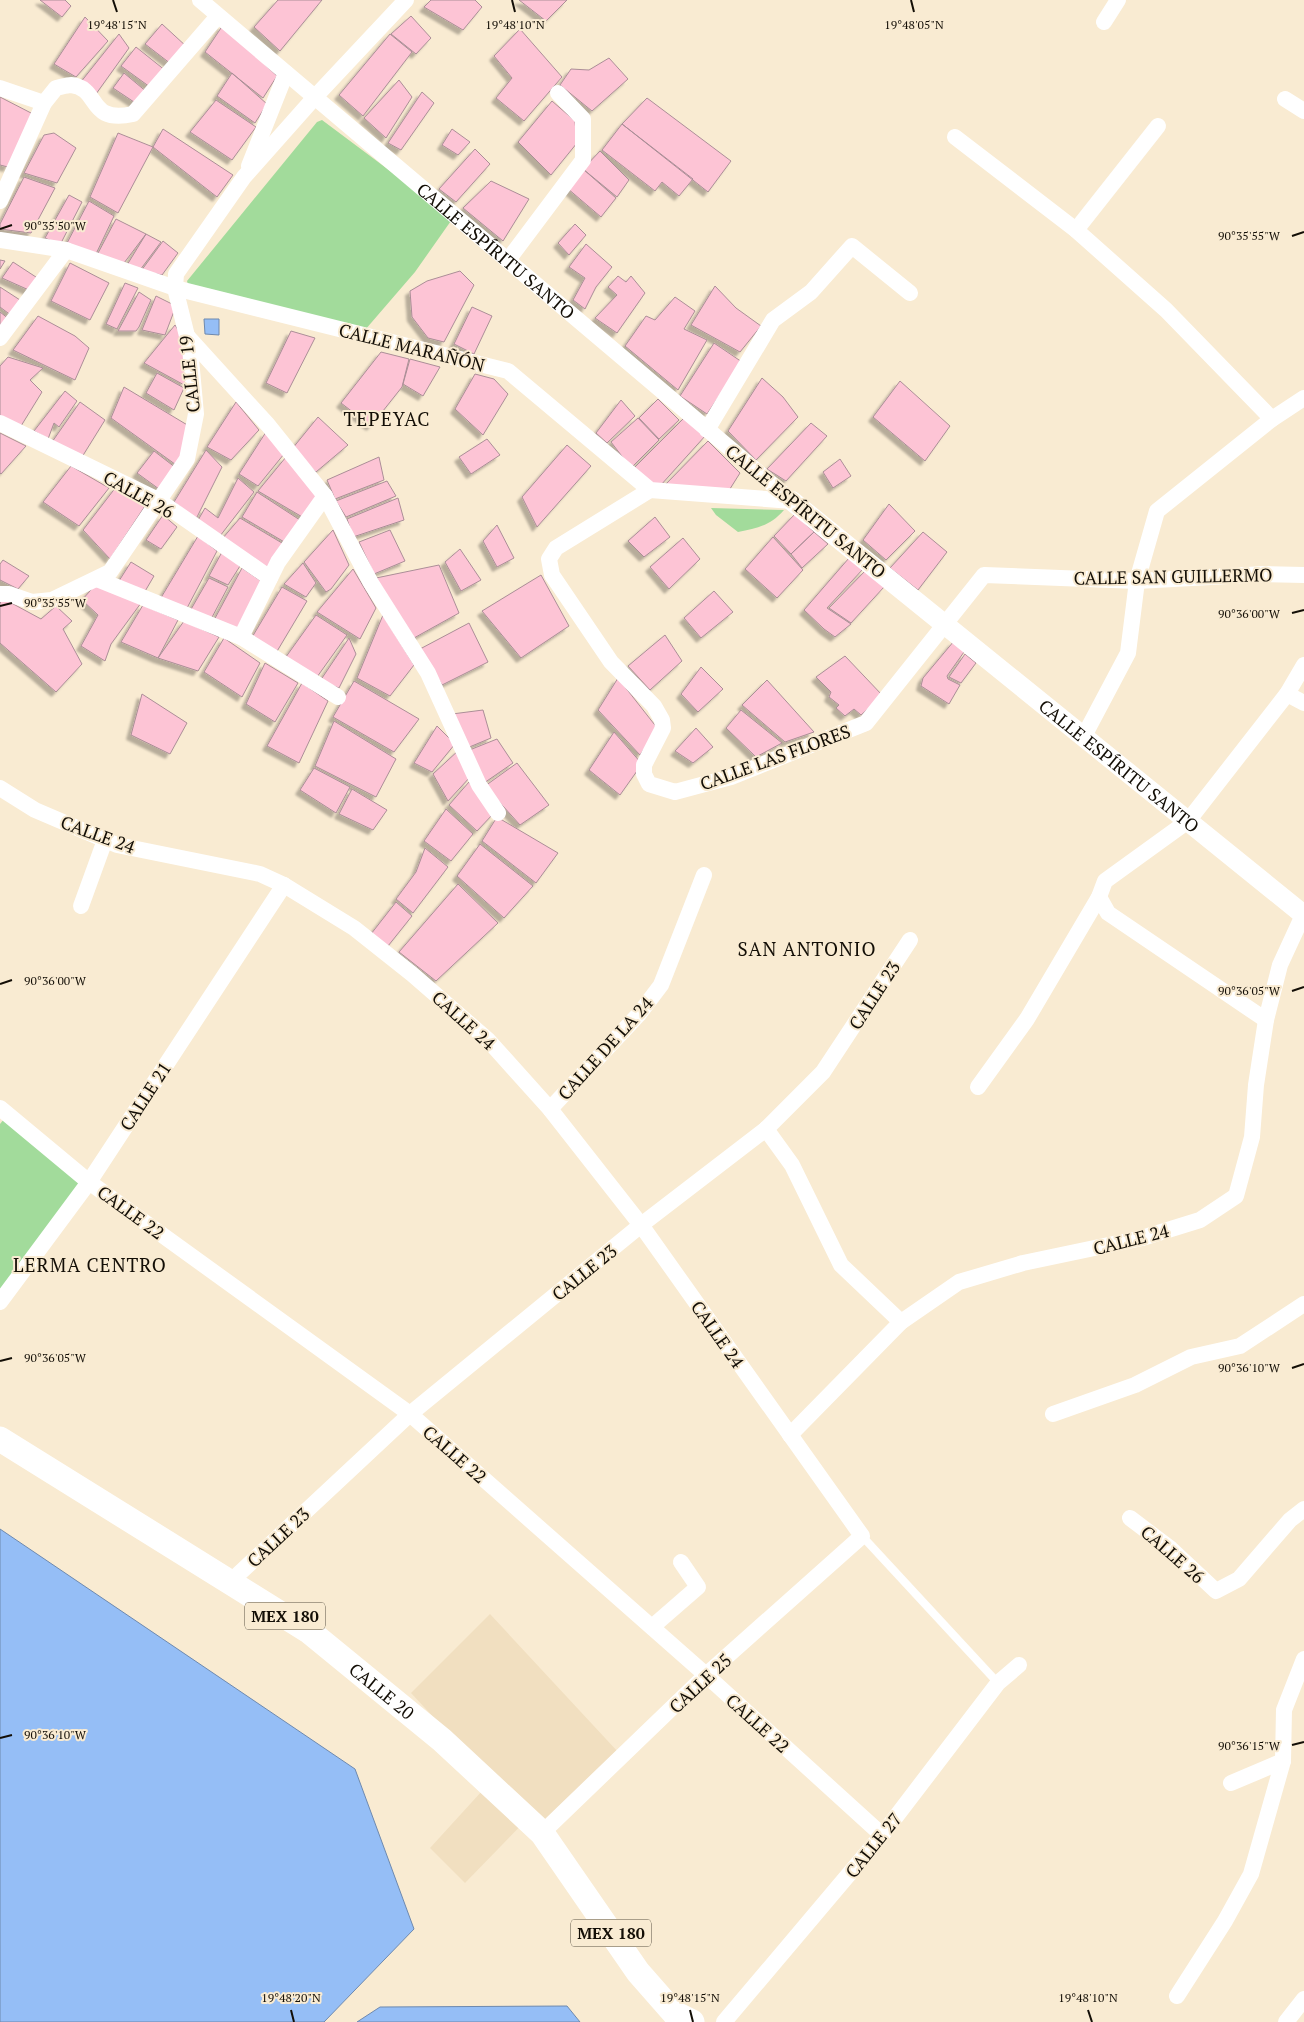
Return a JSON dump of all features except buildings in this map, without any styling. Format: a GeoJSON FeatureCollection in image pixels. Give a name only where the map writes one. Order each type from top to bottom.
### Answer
{"type":"FeatureCollection","features":[{"type":"Feature","properties":{"kind":"main road","name":"CALLE 20"},"geometry":{"type":"LineString","coordinates":[[0,1439],[310,1632],[442,1740],[542,1833],[638,1972],[674,2012],[692,2022]]}},
{"type":"Feature","properties":{"kind":"street","name":"CALLE ESPÍRITU SANTO"},"geometry":{"type":"LineString","coordinates":[[200,0],[792,501],[1304,915]]}},
{"type":"Feature","properties":{"kind":"street"},"geometry":{"type":"LineString","coordinates":[[175,288],[176,274],[244,177],[315,96],[406,0]]}},
{"type":"Feature","properties":{"kind":"street"},"geometry":{"type":"LineString","coordinates":[[1104,22],[1118,0]]}},
{"type":"Feature","properties":{"kind":"street"},"geometry":{"type":"LineString","coordinates":[[0,201],[44,103],[56,88],[72,85],[86,91],[102,112],[118,117],[133,114],[218,16]]}},
{"type":"Feature","properties":{"kind":"street"},"geometry":{"type":"LineString","coordinates":[[244,177],[286,73]]}},
{"type":"Feature","properties":{"kind":"street"},"geometry":{"type":"LineString","coordinates":[[0,88],[44,103]]}},
{"type":"Feature","properties":{"kind":"street"},"geometry":{"type":"LineString","coordinates":[[508,260],[583,160],[583,119],[558,93]]}},
{"type":"Feature","properties":{"kind":"street"},"geometry":{"type":"LineString","coordinates":[[1285,99],[1304,111]]}},
{"type":"Feature","properties":{"kind":"street"},"geometry":{"type":"LineString","coordinates":[[1076,230],[1158,126]]}},
{"type":"Feature","properties":{"kind":"street"},"geometry":{"type":"LineString","coordinates":[[955,137],[1076,230],[1166,310],[1272,419]]}},
{"type":"Feature","properties":{"kind":"street","name":"CALLE MARAÑÓN"},"geometry":{"type":"LineString","coordinates":[[0,240],[66,250],[175,288],[508,371],[650,490]]}},
{"type":"Feature","properties":{"kind":"street"},"geometry":{"type":"LineString","coordinates":[[707,430],[773,320],[811,292],[852,246],[910,293]]}},
{"type":"Feature","properties":{"kind":"street"},"geometry":{"type":"LineString","coordinates":[[0,338],[66,250]]}},
{"type":"Feature","properties":{"kind":"street","name":"CALLE 19"},"geometry":{"type":"LineString","coordinates":[[0,594],[9,594],[32,602],[52,600],[110,572],[187,459],[196,414],[190,348],[175,288]]}},
{"type":"Feature","properties":{"kind":"street"},"geometry":{"type":"LineString","coordinates":[[186,335],[268,425],[325,496],[371,583],[428,673],[479,785],[498,813]]}},
{"type":"Feature","properties":{"kind":"street"},"geometry":{"type":"LineString","coordinates":[[1084,736],[1128,653],[1138,581],[1157,511],[1272,419],[1304,398]]}},
{"type":"Feature","properties":{"kind":"street","name":"CALLE 26"},"geometry":{"type":"LineString","coordinates":[[0,423],[158,500],[270,578]]}},
{"type":"Feature","properties":{"kind":"street"},"geometry":{"type":"LineString","coordinates":[[650,490],[792,501]]}},
{"type":"Feature","properties":{"kind":"street","name":"CALLE LAS FLORES"},"geometry":{"type":"LineString","coordinates":[[650,490],[556,548],[549,560],[552,575],[611,662],[654,706],[662,720],[663,728],[644,765],[644,774],[649,784],[675,792],[731,776],[866,723],[944,623]]}},
{"type":"Feature","properties":{"kind":"street"},"geometry":{"type":"LineString","coordinates":[[241,637],[278,562],[325,496]]}},
{"type":"Feature","properties":{"kind":"street","name":"CALLE SAN GUILLERMO"},"geometry":{"type":"LineString","coordinates":[[944,623],[984,575],[1138,581],[1265,574],[1304,575]]}},
{"type":"Feature","properties":{"kind":"street"},"geometry":{"type":"LineString","coordinates":[[97,579],[241,637],[338,696]]}},
{"type":"Feature","properties":{"kind":"street"},"geometry":{"type":"LineString","coordinates":[[978,1087],[1027,1018],[1099,897],[1105,881],[1188,821],[1287,694],[1304,665]]}},
{"type":"Feature","properties":{"kind":"street"},"geometry":{"type":"LineString","coordinates":[[1287,694],[1304,703]]}},
{"type":"Feature","properties":{"kind":"street","name":"CALLE 24"},"geometry":{"type":"LineString","coordinates":[[0,788],[35,810],[117,845],[260,874],[284,885],[354,928],[412,974],[488,1040],[550,1109],[641,1225],[862,1536]]}},
{"type":"Feature","properties":{"kind":"street"},"geometry":{"type":"LineString","coordinates":[[81,906],[105,840]]}},
{"type":"Feature","properties":{"kind":"street","name":"CALLE DE LA 24"},"geometry":{"type":"LineString","coordinates":[[550,1109],[639,1014],[660,985],[704,875]]}},
{"type":"Feature","properties":{"kind":"street","name":"CALLE 21"},"geometry":{"type":"LineString","coordinates":[[0,1302],[89,1182],[284,885]]}},
{"type":"Feature","properties":{"kind":"street"},"geometry":{"type":"LineString","coordinates":[[1099,897],[1108,913],[1266,1020]]}},
{"type":"Feature","properties":{"kind":"street","name":"CALLE 24"},"geometry":{"type":"LineString","coordinates":[[790,1435],[901,1322],[959,1282],[1023,1263],[1142,1238],[1200,1220],[1236,1196],[1252,1137],[1256,1085],[1266,1020],[1280,965],[1304,915]]}},
{"type":"Feature","properties":{"kind":"street","name":"CALLE 23"},"geometry":{"type":"LineString","coordinates":[[230,1582],[410,1414],[641,1225],[766,1129],[823,1072],[910,940]]}},
{"type":"Feature","properties":{"kind":"street","name":"CALLE 22"},"geometry":{"type":"LineString","coordinates":[[3,1115],[89,1182],[410,1414],[652,1627],[882,1835]]}},
{"type":"Feature","properties":{"kind":"street"},"geometry":{"type":"LineString","coordinates":[[766,1129],[792,1165],[841,1265],[901,1322]]}},
{"type":"Feature","properties":{"kind":"street"},"geometry":{"type":"LineString","coordinates":[[1053,1414],[1136,1385],[1191,1357],[1240,1346],[1304,1304]]}},
{"type":"Feature","properties":{"kind":"street","name":"CALLE 26"},"geometry":{"type":"LineString","coordinates":[[1130,1518],[1171,1548],[1216,1591],[1239,1579],[1290,1520],[1304,1509]]}},
{"type":"Feature","properties":{"kind":"street","name":"CALLE 25"},"geometry":{"type":"LineString","coordinates":[[542,1833],[706,1676],[862,1536]]}},
{"type":"Feature","properties":{"kind":"street"},"geometry":{"type":"LineString","coordinates":[[652,1627],[698,1587],[681,1562]]}},
{"type":"Feature","properties":{"kind":"street"},"geometry":{"type":"LineString","coordinates":[[1177,1996],[1225,1921],[1251,1874],[1283,1761],[1284,1710],[1304,1659]]}},
{"type":"Feature","properties":{"kind":"street","name":"CALLE 27"},"geometry":{"type":"LineString","coordinates":[[724,2022],[882,1835],[998,1683],[1020,1665]]}},
{"type":"Feature","properties":{"kind":"street"},"geometry":{"type":"LineString","coordinates":[[1231,1783],[1283,1761]]}},
{"type":"Feature","properties":{"kind":"street"},"geometry":{"type":"LineString","coordinates":[[1286,2022],[1304,1999]]}},
{"type":"Feature","properties":{"kind":"lane"},"geometry":{"type":"LineString","coordinates":[[862,1536],[998,1683]]}},
{"type":"Feature","properties":{"kind":"shaded area"},"geometry":{"type":"Polygon","coordinates":[[[490,1614],[619,1753],[546,1827],[532,1814],[465,1883],[430,1848],[492,1780],[411,1693],[490,1614]]]}},
{"type":"Feature","properties":{"kind":"green space"},"geometry":{"type":"Polygon","coordinates":[[[322,120],[453,218],[415,272],[365,330],[189,288],[187,281],[317,122],[322,120]]]}},
{"type":"Feature","properties":{"kind":"green space"},"geometry":{"type":"Polygon","coordinates":[[[711,508],[784,510],[768,523],[757,528],[738,532],[716,515],[711,508]]]}},
{"type":"Feature","properties":{"kind":"green space"},"geometry":{"type":"Polygon","coordinates":[[[8,1114],[89,1182],[0,1302],[0,1124],[8,1114]]]}},
{"type":"Feature","properties":{"kind":"water"},"geometry":{"type":"Polygon","coordinates":[[[204,319],[219,319],[219,335],[205,334],[204,319]]]}},
{"type":"Feature","properties":{"kind":"water"},"geometry":{"type":"Polygon","coordinates":[[[0,1529],[355,1769],[414,1929],[324,2022],[0,2022],[0,1529]]]}},
{"type":"Feature","properties":{"kind":"water"},"geometry":{"type":"Polygon","coordinates":[[[567,2006],[580,2022],[357,2022],[380,2007],[567,2006]]]}},
{"type":"Feature","properties":{"kind":"district","name":"TEPEYAC"},"geometry":{"type":"Point","coordinates":[387,418]}},
{"type":"Feature","properties":{"kind":"district","name":"SAN ANTONIO"},"geometry":{"type":"Point","coordinates":[807,948]}},
{"type":"Feature","properties":{"kind":"district","name":"LERMA CENTRO"},"geometry":{"type":"Point","coordinates":[90,1264]}}]}
